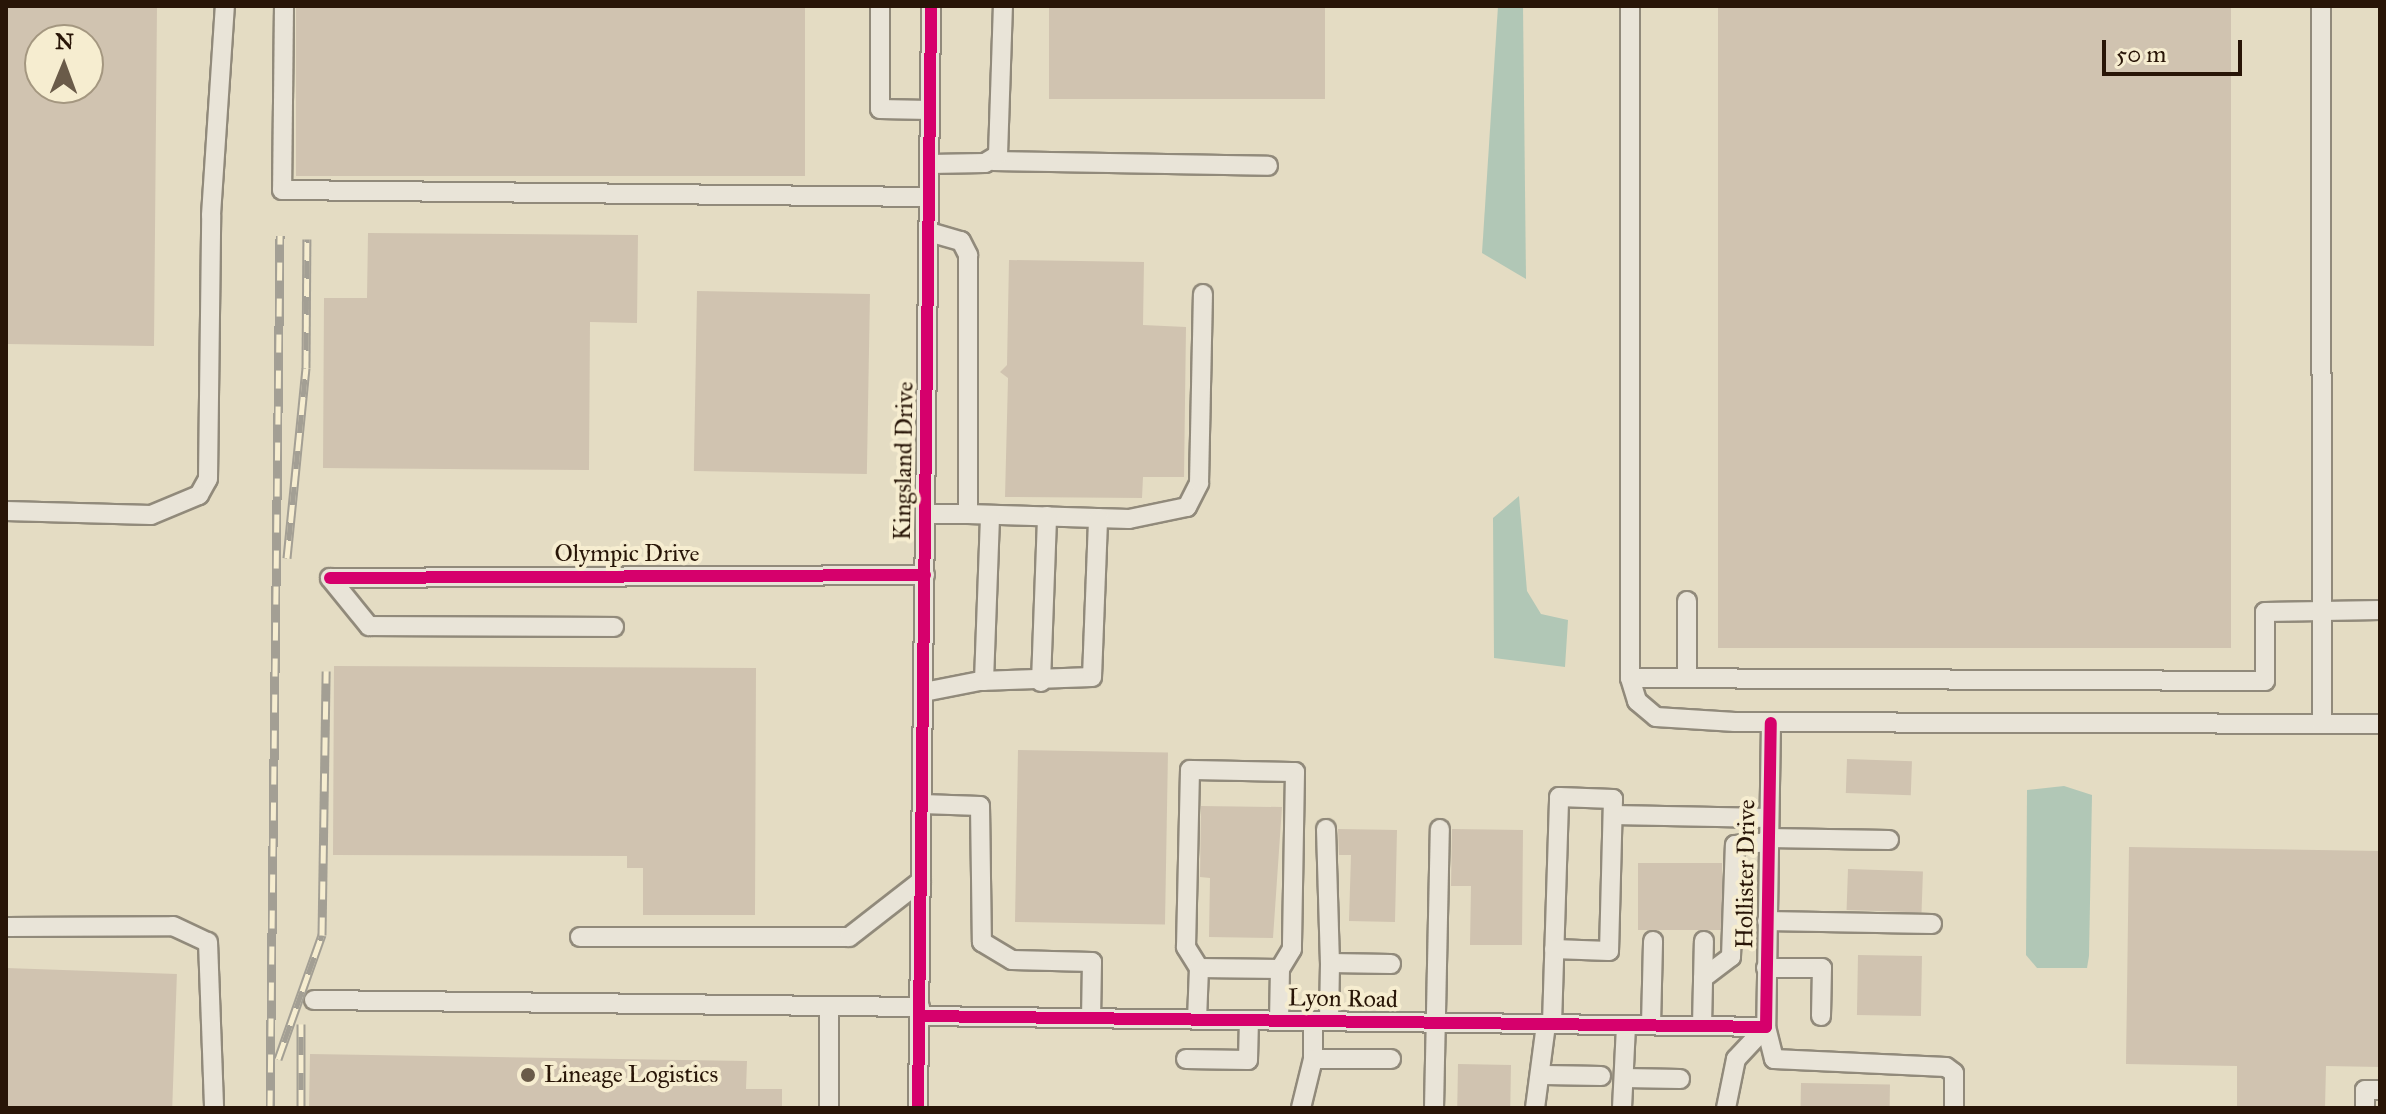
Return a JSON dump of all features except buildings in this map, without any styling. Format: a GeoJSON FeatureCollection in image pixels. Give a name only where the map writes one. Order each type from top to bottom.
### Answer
{"type":"FeatureCollection","features":[{"type":"Feature","properties":{"kind":"street"},"geometry":{"type":"LineString","coordinates":[[6,511],[151,515],[199,495],[208,479],[211,215],[225,6]]}},
{"type":"Feature","properties":{"kind":"street"},"geometry":{"type":"LineString","coordinates":[[284,6],[282,190],[929,197]]}},
{"type":"Feature","properties":{"kind":"street"},"geometry":{"type":"LineString","coordinates":[[880,6],[880,109],[930,110]]}},
{"type":"Feature","properties":{"kind":"street","name":"Kingsland Drive"},"geometry":{"type":"LineString","coordinates":[[918,1108],[931,6]]}},
{"type":"Feature","properties":{"kind":"street"},"geometry":{"type":"LineString","coordinates":[[993,161],[1003,6]]}},
{"type":"Feature","properties":{"kind":"street"},"geometry":{"type":"LineString","coordinates":[[1630,6],[1630,678],[1637,701],[1656,717],[1771,723],[2380,724]]}},
{"type":"Feature","properties":{"kind":"street"},"geometry":{"type":"LineString","coordinates":[[2321,6],[2322,724]]}},
{"type":"Feature","properties":{"kind":"street"},"geometry":{"type":"LineString","coordinates":[[930,164],[993,161],[1268,166]]}},
{"type":"Feature","properties":{"kind":"street"},"geometry":{"type":"LineString","coordinates":[[929,232],[961,241],[968,255],[968,514]]}},
{"type":"Feature","properties":{"kind":"street"},"geometry":{"type":"LineString","coordinates":[[926,514],[1098,518],[1170,516],[1187,507],[1199,483],[1203,294]]}},
{"type":"Feature","properties":{"kind":"street"},"geometry":{"type":"LineString","coordinates":[[984,681],[990,515]]}},
{"type":"Feature","properties":{"kind":"street"},"geometry":{"type":"LineString","coordinates":[[1041,682],[1047,516]]}},
{"type":"Feature","properties":{"kind":"street"},"geometry":{"type":"LineString","coordinates":[[924,692],[984,681],[1088,681],[1096,671],[1098,518]]}},
{"type":"Feature","properties":{"kind":"street","name":"Olympic Drive"},"geometry":{"type":"LineString","coordinates":[[614,627],[369,626],[330,578],[925,575]]}},
{"type":"Feature","properties":{"kind":"street"},"geometry":{"type":"LineString","coordinates":[[1687,601],[1687,678]]}},
{"type":"Feature","properties":{"kind":"street"},"geometry":{"type":"LineString","coordinates":[[1630,678],[2265,681],[2265,612],[2322,614],[2380,610]]}},
{"type":"Feature","properties":{"kind":"street","name":"Hollister Drive"},"geometry":{"type":"LineString","coordinates":[[1766,1027],[1771,723]]}},
{"type":"Feature","properties":{"kind":"street"},"geometry":{"type":"LineString","coordinates":[[1197,1020],[1199,968],[1186,947],[1190,770],[1295,772],[1292,949],[1280,969],[1279,1021]]}},
{"type":"Feature","properties":{"kind":"street"},"geometry":{"type":"LineString","coordinates":[[1535,1108],[1545,1075],[1549,1024],[1559,797],[1613,799],[1609,951],[1554,949]]}},
{"type":"Feature","properties":{"kind":"street"},"geometry":{"type":"LineString","coordinates":[[922,804],[980,806],[982,942],[1012,960],[1092,962],[1091,1018]]}},
{"type":"Feature","properties":{"kind":"street"},"geometry":{"type":"LineString","coordinates":[[1613,815],[1769,818]]}},
{"type":"Feature","properties":{"kind":"street"},"geometry":{"type":"LineString","coordinates":[[1301,1108],[1321,1021],[1330,963],[1326,829]]}},
{"type":"Feature","properties":{"kind":"street"},"geometry":{"type":"LineString","coordinates":[[1434,1108],[1440,829]]}},
{"type":"Feature","properties":{"kind":"street"},"geometry":{"type":"LineString","coordinates":[[1703,978],[1731,957],[1735,845],[1768,840],[1889,840]]}},
{"type":"Feature","properties":{"kind":"street"},"geometry":{"type":"LineString","coordinates":[[580,937],[849,937],[921,881]]}},
{"type":"Feature","properties":{"kind":"street"},"geometry":{"type":"LineString","coordinates":[[1767,921],[1932,924]]}},
{"type":"Feature","properties":{"kind":"street"},"geometry":{"type":"LineString","coordinates":[[6,927],[173,926],[208,942],[214,1108]]}},
{"type":"Feature","properties":{"kind":"street"},"geometry":{"type":"LineString","coordinates":[[1651,1025],[1653,941]]}},
{"type":"Feature","properties":{"kind":"street"},"geometry":{"type":"LineString","coordinates":[[1702,1026],[1704,941]]}},
{"type":"Feature","properties":{"kind":"street"},"geometry":{"type":"LineString","coordinates":[[1330,963],[1391,964]]}},
{"type":"Feature","properties":{"kind":"street"},"geometry":{"type":"LineString","coordinates":[[1199,968],[1280,969]]}},
{"type":"Feature","properties":{"kind":"street"},"geometry":{"type":"LineString","coordinates":[[1766,968],[1822,968],[1821,1016]]}},
{"type":"Feature","properties":{"kind":"street","name":"Lyon Road"},"geometry":{"type":"LineString","coordinates":[[314,1000],[829,1006],[1197,1020],[1766,1027]]}},
{"type":"Feature","properties":{"kind":"street"},"geometry":{"type":"LineString","coordinates":[[829,1006],[829,1108]]}},
{"type":"Feature","properties":{"kind":"street"},"geometry":{"type":"LineString","coordinates":[[1186,1059],[1248,1060],[1249,1020]]}},
{"type":"Feature","properties":{"kind":"street"},"geometry":{"type":"LineString","coordinates":[[1622,1108],[1626,1025]]}},
{"type":"Feature","properties":{"kind":"street"},"geometry":{"type":"LineString","coordinates":[[1726,1108],[1736,1059],[1766,1027]]}},
{"type":"Feature","properties":{"kind":"street"},"geometry":{"type":"LineString","coordinates":[[1766,1027],[1774,1059],[1782,1063],[1946,1067],[1954,1073],[1954,1108]]}},
{"type":"Feature","properties":{"kind":"street"},"geometry":{"type":"LineString","coordinates":[[1313,1059],[1391,1059]]}},
{"type":"Feature","properties":{"kind":"street"},"geometry":{"type":"LineString","coordinates":[[1545,1075],[1601,1076]]}},
{"type":"Feature","properties":{"kind":"street"},"geometry":{"type":"LineString","coordinates":[[1624,1078],[1680,1079]]}},
{"type":"Feature","properties":{"kind":"street"},"geometry":{"type":"LineString","coordinates":[[2365,1108],[2365,1090],[2380,1090]]}},
{"type":"Feature","properties":{"kind":"shaded area"},"geometry":{"type":"Polygon","coordinates":[[[1498,6],[1523,6],[1526,279],[1482,253],[1498,6]]]}},
{"type":"Feature","properties":{"kind":"shaded area"},"geometry":{"type":"Polygon","coordinates":[[[1519,496],[1527,591],[1541,614],[1568,620],[1565,667],[1494,658],[1493,518],[1519,496]]]}},
{"type":"Feature","properties":{"kind":"shaded area"},"geometry":{"type":"Polygon","coordinates":[[[2064,786],[2092,795],[2089,956],[2087,968],[2037,968],[2026,955],[2027,790],[2064,786]]]}},
{"type":"Feature","properties":{"kind":"railway"},"geometry":{"type":"LineString","coordinates":[[270,1108],[280,235]]}},
{"type":"Feature","properties":{"kind":"railway"},"geometry":{"type":"LineString","coordinates":[[287,558],[306,368],[307,239]]}},
{"type":"Feature","properties":{"kind":"railway"},"geometry":{"type":"LineString","coordinates":[[278,1059],[322,935],[326,671]]}},
{"type":"Feature","properties":{"kind":"railway"},"geometry":{"type":"LineString","coordinates":[[301,1024],[301,1108]]}},
{"type":"Feature","properties":{"kind":"cycle path"},"geometry":{"type":"LineString","coordinates":[[918,1108],[931,6]]}},
{"type":"Feature","properties":{"kind":"cycle path"},"geometry":{"type":"LineString","coordinates":[[330,578],[925,575]]}},
{"type":"Feature","properties":{"kind":"cycle path"},"geometry":{"type":"LineString","coordinates":[[920,1016],[1766,1027],[1771,723]]}},
{"type":"Feature","properties":{"kind":"place","name":"Lineage Logistics"},"geometry":{"type":"Point","coordinates":[528,1075]}}]}
